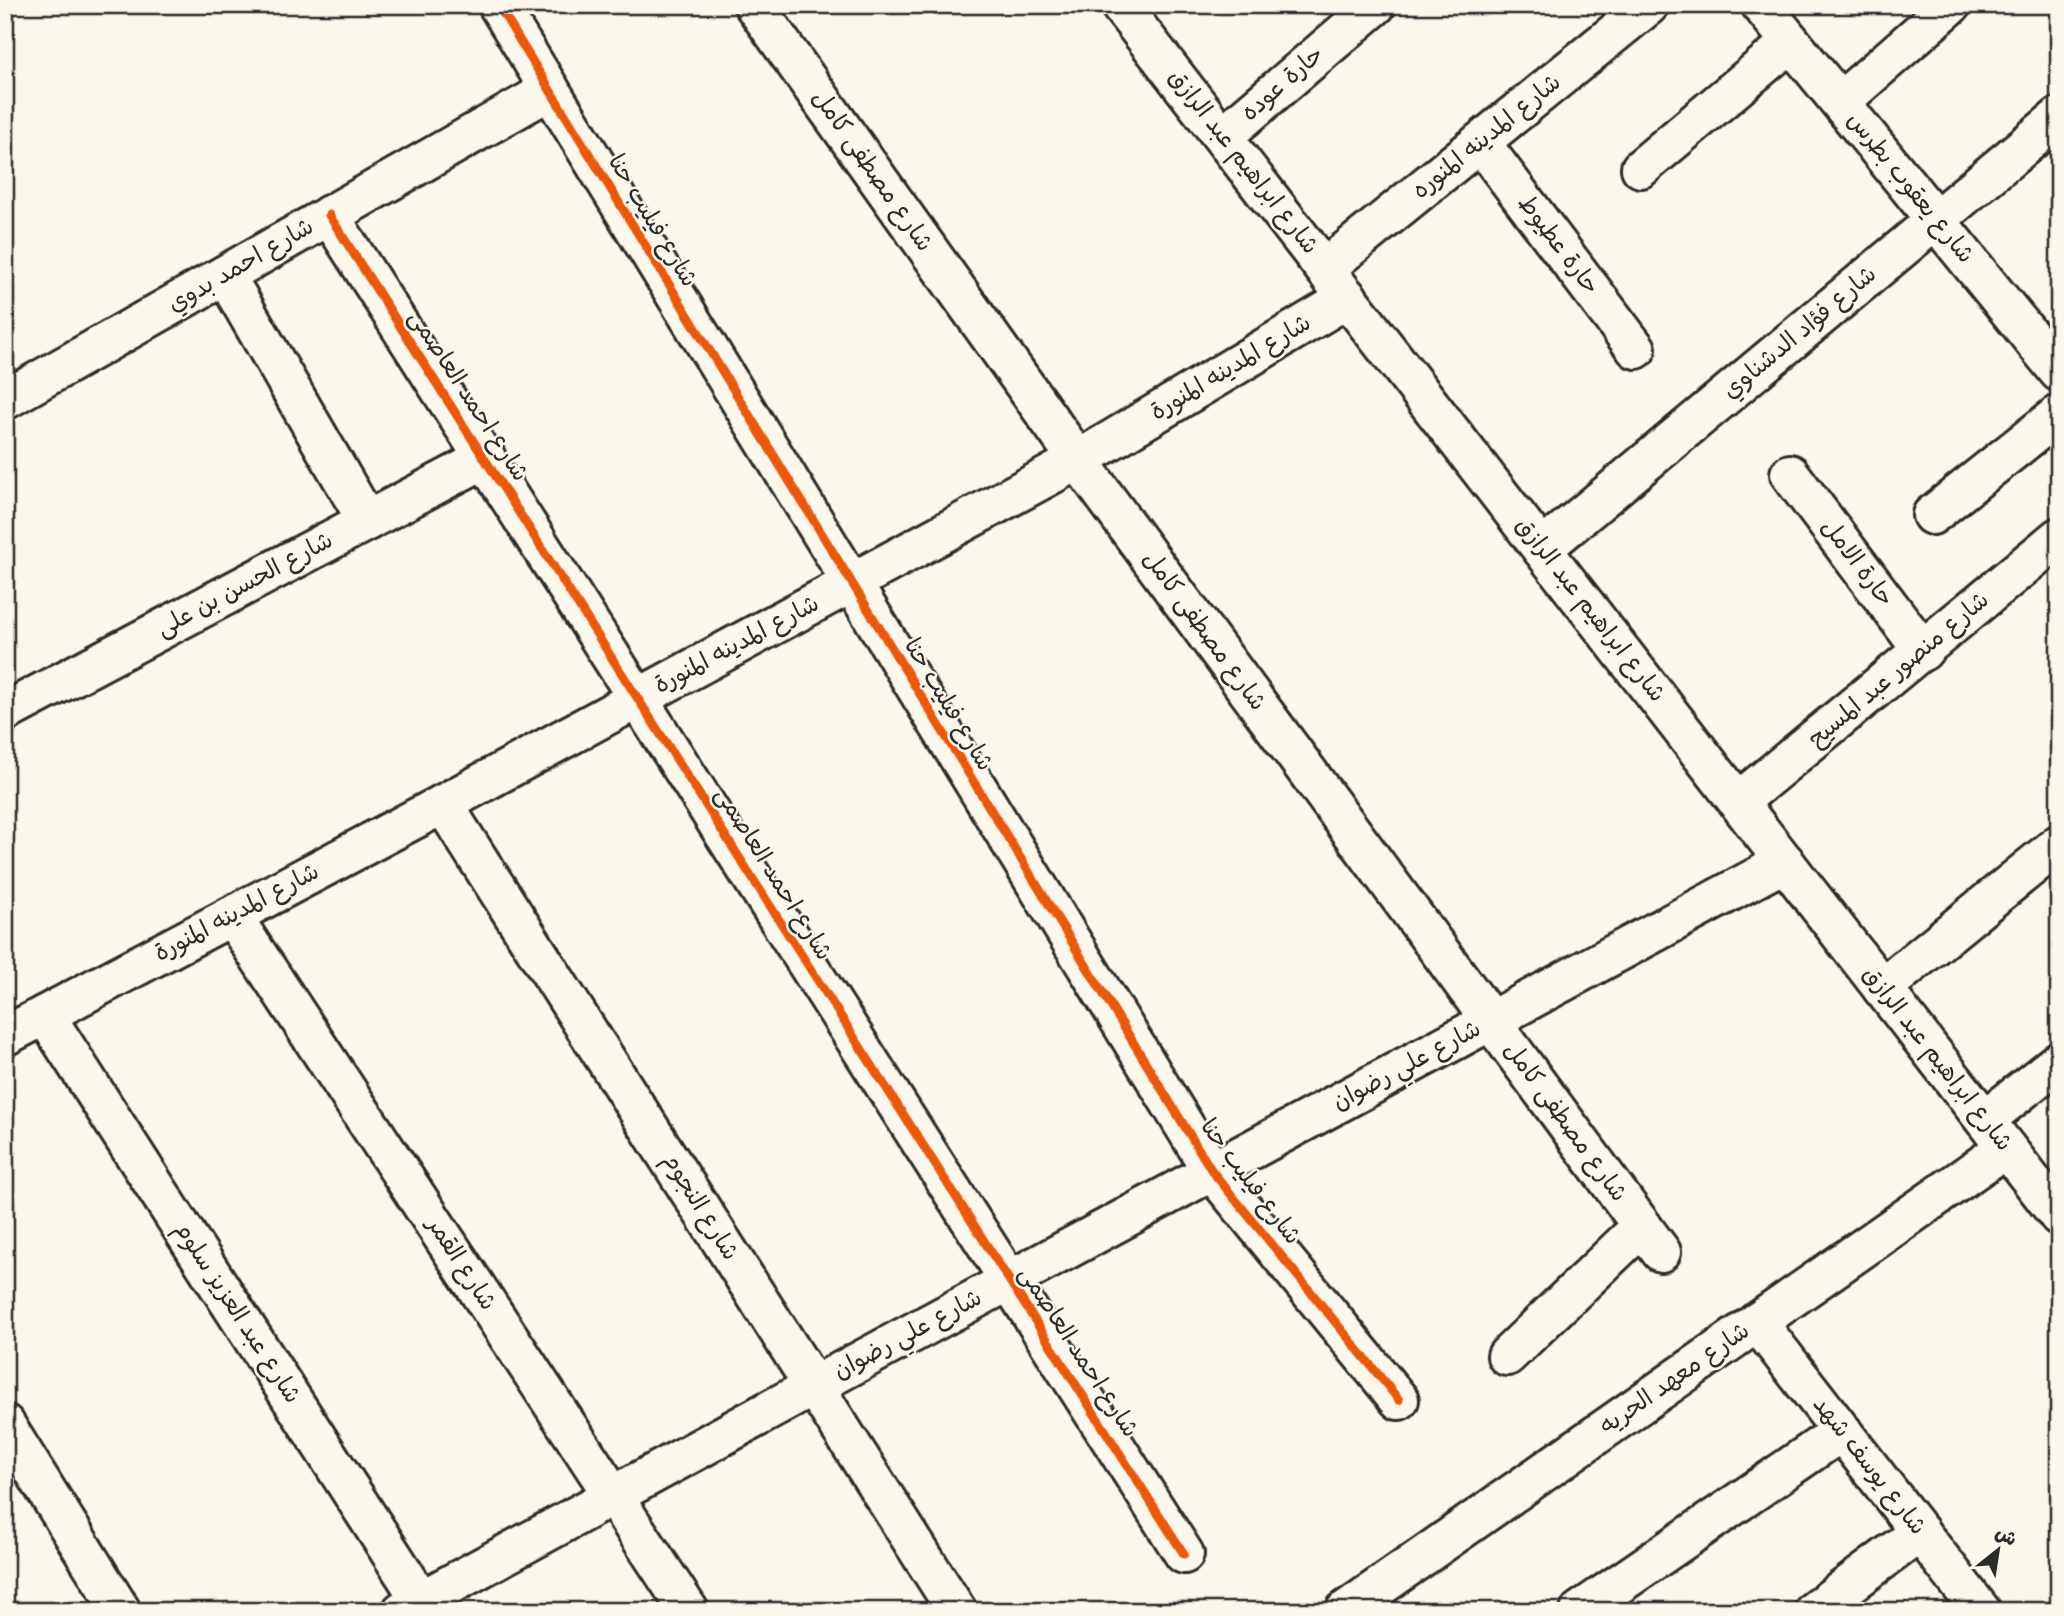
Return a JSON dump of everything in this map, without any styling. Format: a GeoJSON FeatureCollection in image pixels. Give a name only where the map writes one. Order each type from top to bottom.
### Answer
{"type":"FeatureCollection","features":[{"type":"Feature","properties":{"kind":"street","name":"شارع فيليب حنا"},"geometry":{"type":"LineString","coordinates":[[498,5],[1212,1171],[1399,1400]]}},
{"type":"Feature","properties":{"kind":"street","name":"شارع مصطفى كامل"},"geometry":{"type":"LineString","coordinates":[[754,5],[1078,460],[1652,1239],[1507,1356]]}},
{"type":"Feature","properties":{"kind":"street","name":"شارع ابراهيم عبد الرازق"},"geometry":{"type":"LineString","coordinates":[[1120,5],[2059,1216]]}},
{"type":"Feature","properties":{"kind":"street","name":"حارة عوده"},"geometry":{"type":"LineString","coordinates":[[1223,136],[1376,5]]}},
{"type":"Feature","properties":{"kind":"street","name":"شارع المدينه المنوره"},"geometry":{"type":"LineString","coordinates":[[1325,268],[1648,5]]}},
{"type":"Feature","properties":{"kind":"street","name":"شارع يعقوب بطرس"},"geometry":{"type":"LineString","coordinates":[[1761,5],[2059,372]]}},
{"type":"Feature","properties":{"kind":"street"},"geometry":{"type":"LineString","coordinates":[[1840,102],[1951,5]]}},
{"type":"Feature","properties":{"kind":"street"},"geometry":{"type":"LineString","coordinates":[[1641,168],[1791,42]]}},
{"type":"Feature","properties":{"kind":"street","name":"شارع احمد بدوي"},"geometry":{"type":"LineString","coordinates":[[5,400],[550,90]]}},
{"type":"Feature","properties":{"kind":"street","name":"شارع فؤاد الدشناوي"},"geometry":{"type":"LineString","coordinates":[[1542,549],[2059,117]]}},
{"type":"Feature","properties":{"kind":"street","name":"حارة عطيوط"},"geometry":{"type":"LineString","coordinates":[[1480,142],[1636,349]]}},
{"type":"Feature","properties":{"kind":"street","name":"شارع احمد العاصمى"},"geometry":{"type":"LineString","coordinates":[[330,215],[1184,1554]]}},
{"type":"Feature","properties":{"kind":"street"},"geometry":{"type":"LineString","coordinates":[[225,275],[367,521]]}},
{"type":"Feature","properties":{"kind":"street","name":"شارع المدينه المنورة"},"geometry":{"type":"LineString","coordinates":[[5,1036],[639,699],[1078,460],[1348,298]]}},
{"type":"Feature","properties":{"kind":"street"},"geometry":{"type":"LineString","coordinates":[[1932,516],[2059,414]]}},
{"type":"Feature","properties":{"kind":"street","name":"شارع الحسن بن على"},"geometry":{"type":"LineString","coordinates":[[5,712],[486,458]]}},
{"type":"Feature","properties":{"kind":"street","name":"حارة الامل"},"geometry":{"type":"LineString","coordinates":[[1790,474],[1923,651]]}},
{"type":"Feature","properties":{"kind":"street","name":"شارع منصور عبد المسيح"},"geometry":{"type":"LineString","coordinates":[[1738,802],[2059,537]]}},
{"type":"Feature","properties":{"kind":"street","name":"شارع النجوم"},"geometry":{"type":"LineString","coordinates":[[443,804],[957,1611]]}},
{"type":"Feature","properties":{"kind":"street"},"geometry":{"type":"LineString","coordinates":[[1882,988],[2059,844]]}},
{"type":"Feature","properties":{"kind":"street","name":"شارع علي رضوان"},"geometry":{"type":"LineString","coordinates":[[417,1607],[814,1386],[1785,863]]}},
{"type":"Feature","properties":{"kind":"street","name":"شارع القمر"},"geometry":{"type":"LineString","coordinates":[[232,916],[690,1611]]}},
{"type":"Feature","properties":{"kind":"street","name":"شارع عبد العزيز سلوم"},"geometry":{"type":"LineString","coordinates":[[45,1015],[417,1607]]}},
{"type":"Feature","properties":{"kind":"street","name":"شارع معهد الحريه"},"geometry":{"type":"LineString","coordinates":[[1345,1611],[1757,1322],[1995,1134],[2059,1061]]}},
{"type":"Feature","properties":{"kind":"street","name":"شارع يوسف شهد"},"geometry":{"type":"LineString","coordinates":[[1757,1322],[1981,1611]]}},
{"type":"Feature","properties":{"kind":"street"},"geometry":{"type":"LineString","coordinates":[[5,1424],[121,1611]]}},
{"type":"Feature","properties":{"kind":"street"},"geometry":{"type":"LineString","coordinates":[[1580,1611],[1842,1431]]}},
{"type":"Feature","properties":{"kind":"street"},"geometry":{"type":"LineString","coordinates":[[1814,1611],[1920,1531]]}},
{"type":"Feature","properties":{"kind":"cycle path"},"geometry":{"type":"LineString","coordinates":[[498,5],[1212,1171],[1399,1400]]}},
{"type":"Feature","properties":{"kind":"cycle path"},"geometry":{"type":"LineString","coordinates":[[329,215],[1184,1554]]}}]}
